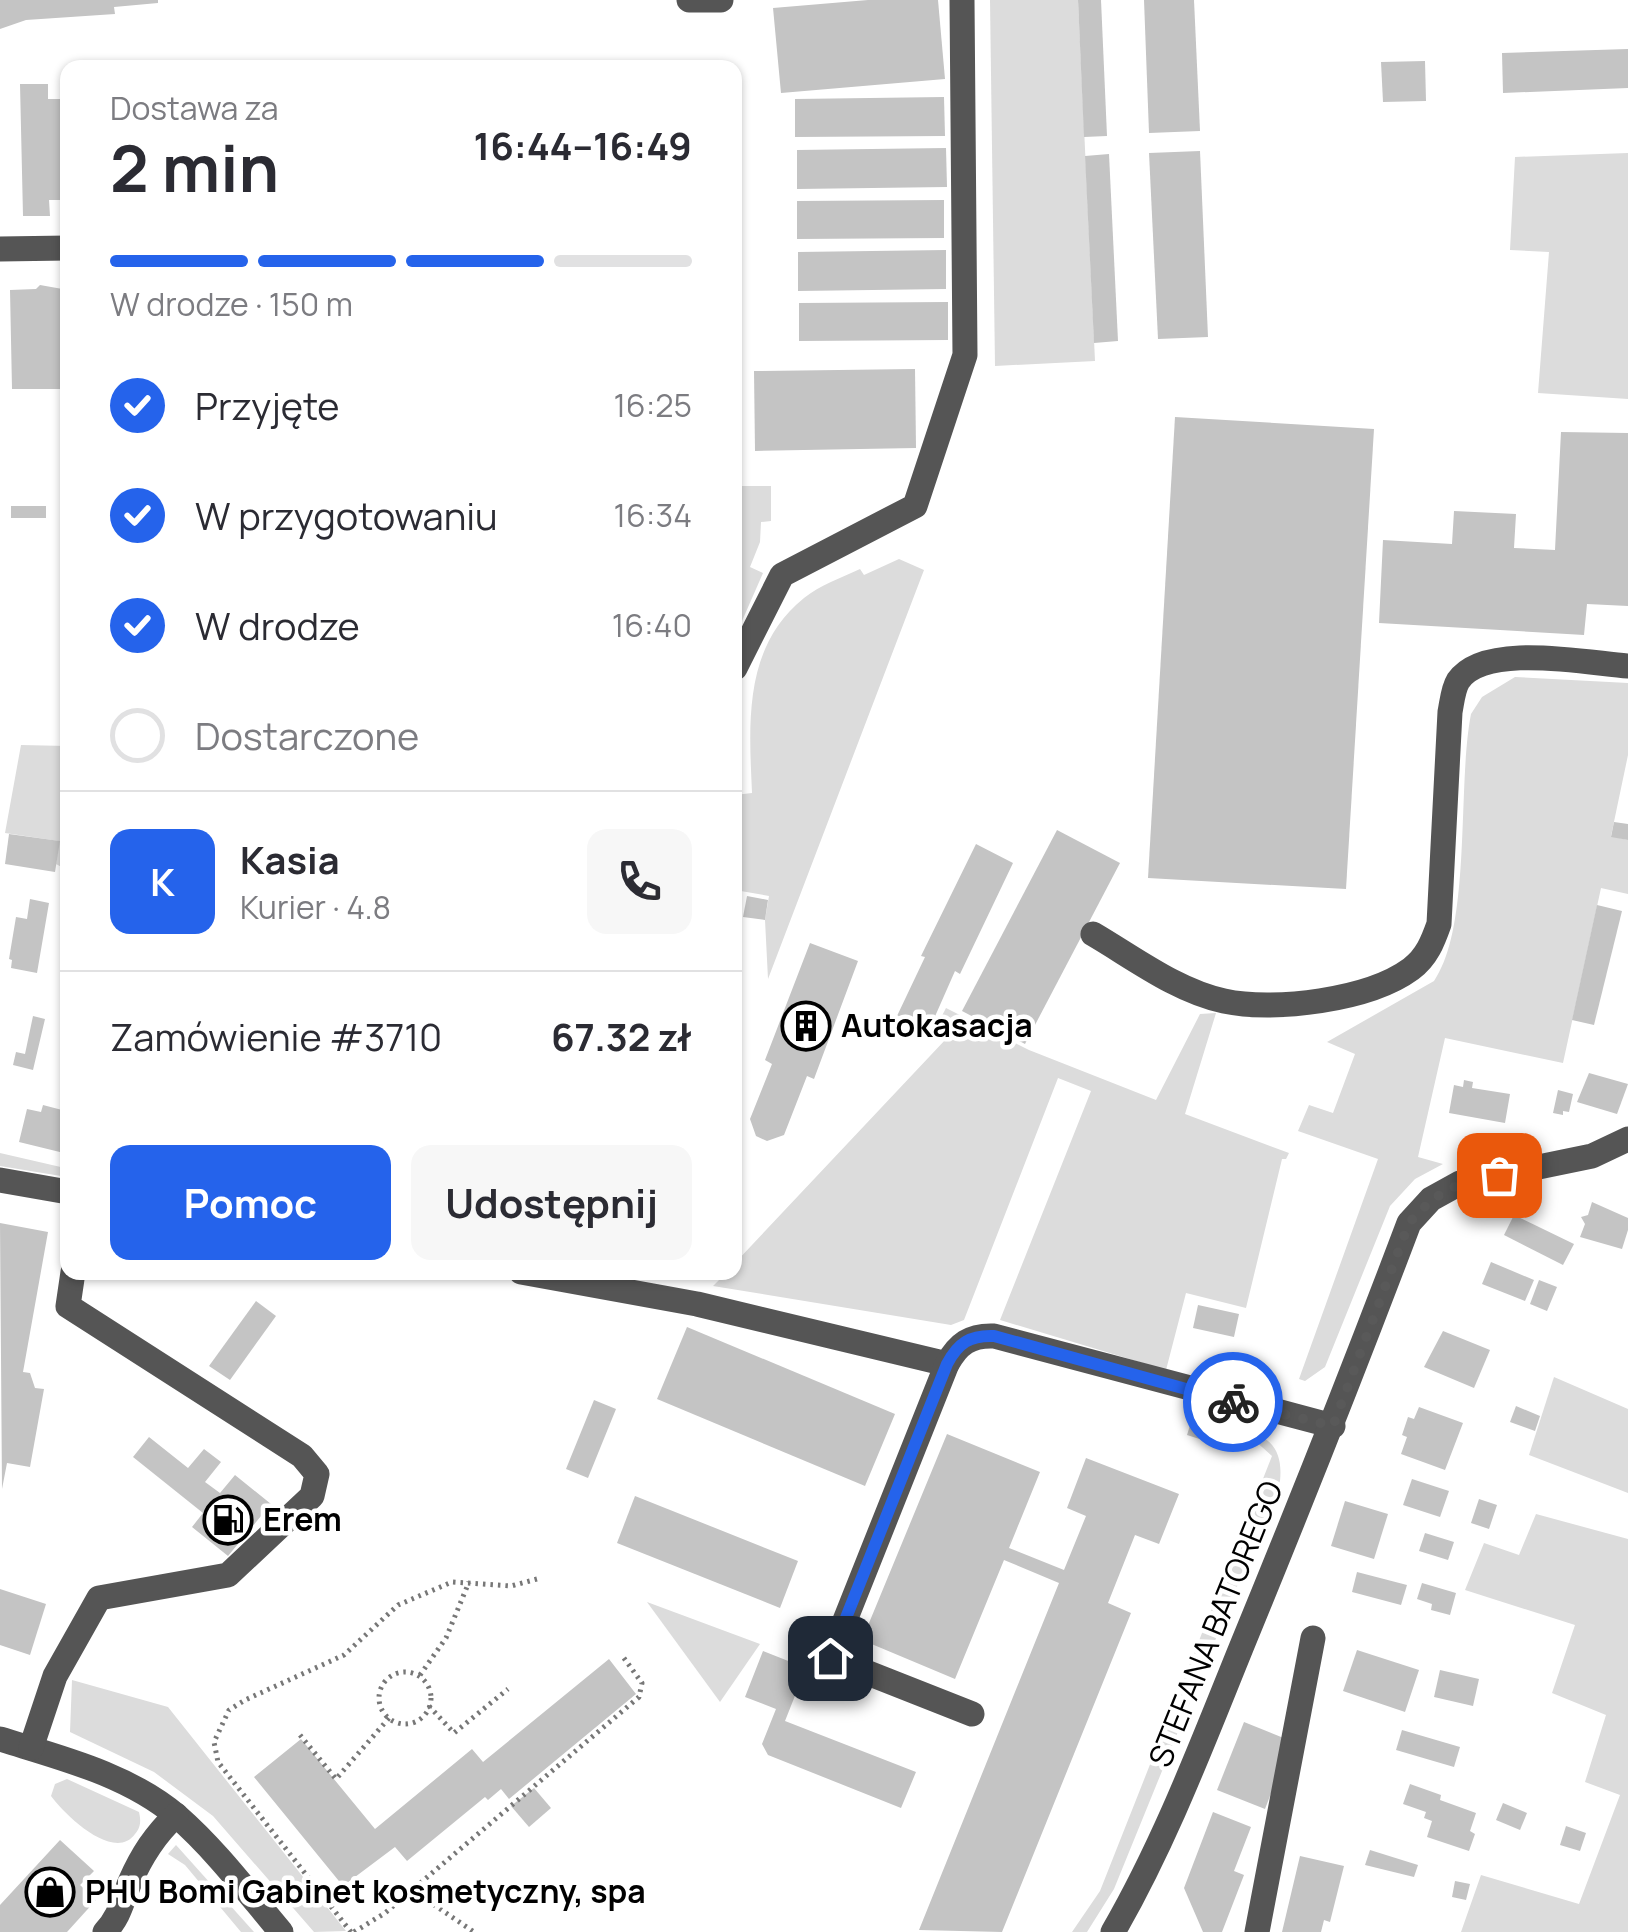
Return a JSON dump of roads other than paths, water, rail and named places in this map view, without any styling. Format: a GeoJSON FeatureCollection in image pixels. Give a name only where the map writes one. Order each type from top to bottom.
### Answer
{"type":"FeatureCollection","features":[{"type":"Feature","properties":{"kind":"street"},"geometry":{"type":"LineString","coordinates":[[689,0],[721,0]]}},
{"type":"Feature","properties":{"kind":"street"},"geometry":{"type":"LineString","coordinates":[[742,654],[782,574],[915,506],[965,355],[962,0]]}},
{"type":"Feature","properties":{"kind":"street"},"geometry":{"type":"LineString","coordinates":[[0,249],[60,248]]}},
{"type":"Feature","properties":{"kind":"street"},"geometry":{"type":"LineString","coordinates":[[1093,934],[1172,981],[1224,1001],[1330,1001],[1411,969],[1431,948],[1439,924],[1450,712],[1457,682],[1487,660],[1628,666]]}},
{"type":"Feature","properties":{"kind":"street","name":"STEFANA BATOREGO"},"geometry":{"type":"LineString","coordinates":[[1113,1932],[1142,1882],[1186,1785],[1333,1426],[1409,1223],[1431,1199],[1460,1183],[1592,1156],[1627,1143]]}},
{"type":"Feature","properties":{"kind":"street"},"geometry":{"type":"LineString","coordinates":[[0,1180],[60,1191]]}},
{"type":"Feature","properties":{"kind":"street"},"geometry":{"type":"LineString","coordinates":[[31,1748],[55,1676],[98,1598],[228,1575],[312,1496],[317,1474],[302,1456],[68,1306],[72,1280]]}},
{"type":"Feature","properties":{"kind":"street"},"geometry":{"type":"LineString","coordinates":[[569,1280],[697,1304],[947,1364]]}},
{"type":"Feature","properties":{"kind":"street"},"geometry":{"type":"LineString","coordinates":[[972,1714],[830,1658],[947,1364],[965,1340],[978,1335],[994,1336],[1333,1426]]}},
{"type":"Feature","properties":{"kind":"street"},"geometry":{"type":"LineString","coordinates":[[1258,1932],[1313,1638]]}},
{"type":"Feature","properties":{"kind":"street"},"geometry":{"type":"LineString","coordinates":[[0,1739],[127,1784],[176,1815],[281,1932]]}},
{"type":"Feature","properties":{"kind":"street"},"geometry":{"type":"LineString","coordinates":[[105,1932],[118,1918],[128,1886],[150,1842],[176,1815]]}},
{"type":"Feature","properties":{"kind":"place","name":"Autokasacja"},"geometry":{"type":"Point","coordinates":[806,1026]}},
{"type":"Feature","properties":{"kind":"place","name":"Erem"},"geometry":{"type":"Point","coordinates":[228,1520]}},
{"type":"Feature","properties":{"kind":"place","name":"PHU Bomi Gabinet kosmetyczny, spa"},"geometry":{"type":"Point","coordinates":[50,1892]}}]}
